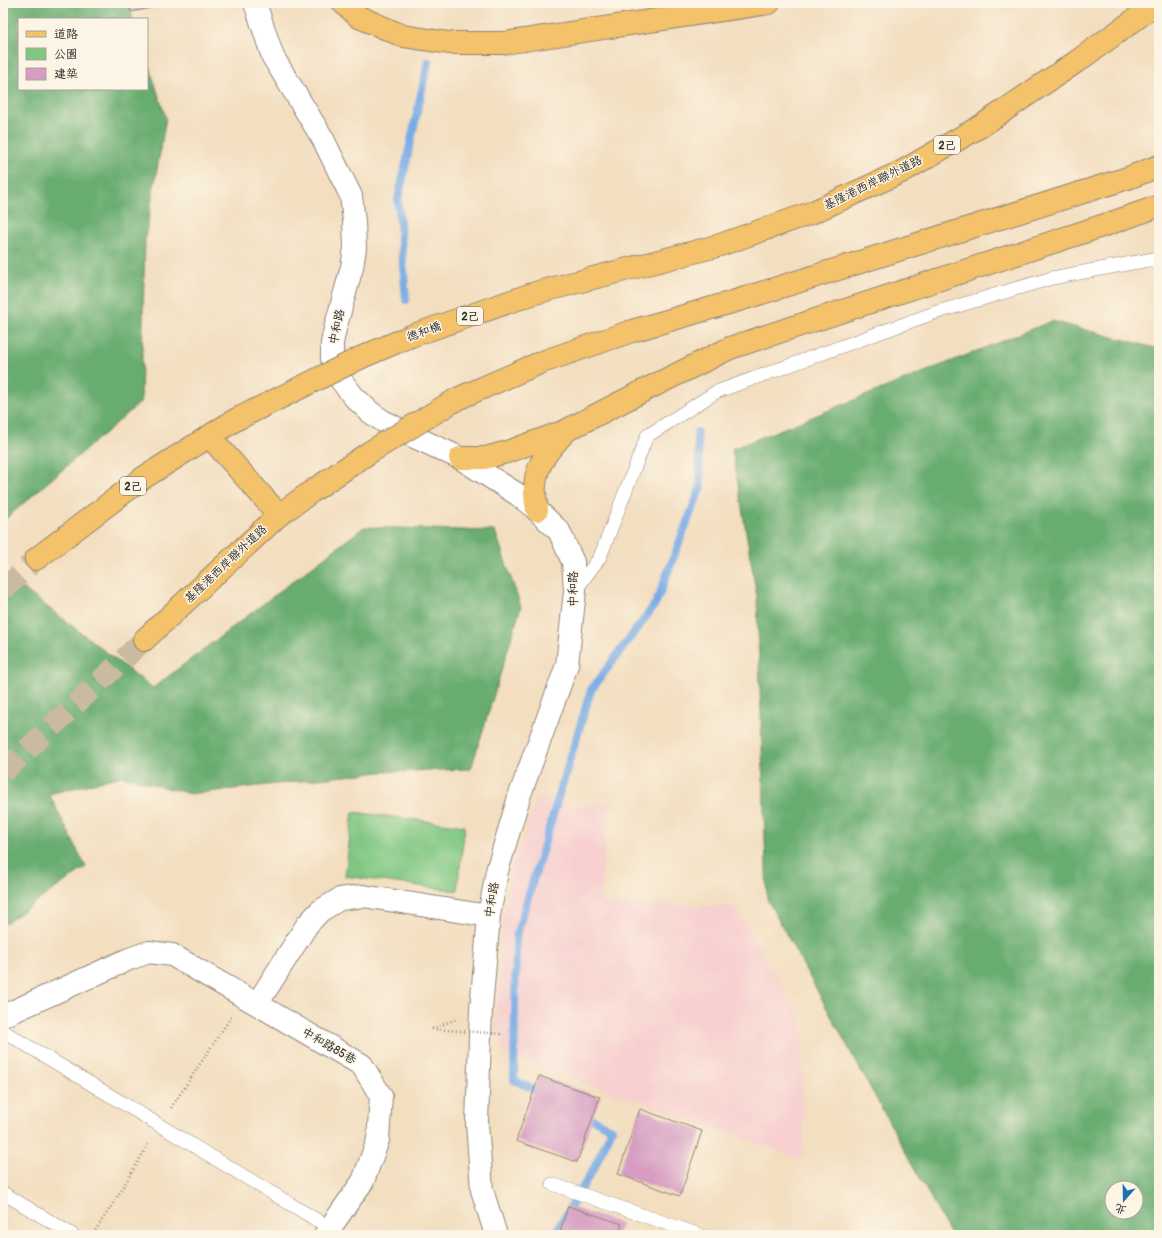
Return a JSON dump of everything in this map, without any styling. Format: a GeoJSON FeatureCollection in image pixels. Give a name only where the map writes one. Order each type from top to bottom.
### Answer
{"type":"FeatureCollection","features":[{"type":"Feature","properties":{"kind":"main road"},"geometry":{"type":"LineString","coordinates":[[343,3],[359,17],[403,36],[449,43],[504,43],[769,3]]}},
{"type":"Feature","properties":{"kind":"main road","name":"基隆港西岸聯外道路"},"geometry":{"type":"LineString","coordinates":[[717,246],[811,213],[903,171],[981,126],[1076,62],[1156,3]]}},
{"type":"Feature","properties":{"kind":"main road","name":"基隆港西岸聯外道路"},"geometry":{"type":"LineString","coordinates":[[144,640],[279,515],[370,452],[457,399],[542,362],[632,331],[739,300],[1128,178],[1159,166]]}},
{"type":"Feature","properties":{"kind":"main road"},"geometry":{"type":"LineString","coordinates":[[460,458],[485,458],[507,452],[566,431],[730,348],[1159,206]]}},
{"type":"Feature","properties":{"kind":"main road","name":"德和橋"},"geometry":{"type":"LineString","coordinates":[[209,436],[235,420],[362,357],[411,336],[535,293],[717,246]]}},
{"type":"Feature","properties":{"kind":"main road"},"geometry":{"type":"LineString","coordinates":[[537,510],[535,486],[538,470],[546,453],[566,431]]}},
{"type":"Feature","properties":{"kind":"main road"},"geometry":{"type":"LineString","coordinates":[[209,436],[279,515]]}},
{"type":"Feature","properties":{"kind":"main road","name":"2己"},"geometry":{"type":"LineString","coordinates":[[36,559],[143,478],[209,436]]}},
{"type":"Feature","properties":{"kind":"street","name":"中和路"},"geometry":{"type":"LineString","coordinates":[[255,3],[273,57],[323,139],[350,196],[354,221],[355,248],[352,267],[332,343],[332,359],[340,378],[354,397],[370,412],[383,421],[460,458],[517,494],[537,510],[558,531],[573,562],[575,591],[567,665],[519,797],[496,871],[489,916],[481,1009],[477,1123],[482,1190],[496,1235]]}},
{"type":"Feature","properties":{"kind":"street"},"geometry":{"type":"LineString","coordinates":[[258,1004],[307,925],[320,911],[340,899],[363,896],[489,916]]}},
{"type":"Feature","properties":{"kind":"street","name":"中和路85巷"},"geometry":{"type":"LineString","coordinates":[[3,1016],[129,959],[149,952],[172,955],[362,1065],[381,1096],[378,1140],[363,1181],[329,1233]]}},
{"type":"Feature","properties":{"kind":"lane"},"geometry":{"type":"LineString","coordinates":[[575,591],[600,557],[647,436],[716,392],[941,311],[1052,278],[1159,258]]}},
{"type":"Feature","properties":{"kind":"lane"},"geometry":{"type":"LineString","coordinates":[[3,1031],[329,1233]]}},
{"type":"Feature","properties":{"kind":"lane"},"geometry":{"type":"LineString","coordinates":[[557,1186],[700,1235]]}},
{"type":"Feature","properties":{"kind":"lane"},"geometry":{"type":"LineString","coordinates":[[3,1193],[73,1235]]}},
{"type":"Feature","properties":{"kind":"path"},"geometry":{"type":"LineString","coordinates":[[432,1029],[504,1034]]}},
{"type":"Feature","properties":{"kind":"shaded area"},"geometry":{"type":"Polygon","coordinates":[[[539,796],[568,807],[609,803],[600,903],[736,907],[802,1021],[803,1160],[500,1052],[504,1034],[494,1034],[503,917],[510,873],[539,796]]]}},
{"type":"Feature","properties":{"kind":"green space"},"geometry":{"type":"Polygon","coordinates":[[[3,3],[128,3],[133,18],[18,18],[18,90],[148,90],[148,63],[166,118],[145,238],[141,402],[3,521],[3,3]]]}},
{"type":"Feature","properties":{"kind":"green space"},"geometry":{"type":"Polygon","coordinates":[[[1052,321],[1159,349],[1159,1235],[951,1235],[767,899],[757,597],[732,449],[1052,321]]]}},
{"type":"Feature","properties":{"kind":"green space"},"geometry":{"type":"Polygon","coordinates":[[[364,527],[495,531],[521,607],[471,769],[380,772],[190,794],[122,776],[49,794],[86,867],[3,925],[3,573],[153,688],[364,527]]]}},
{"type":"Feature","properties":{"kind":"green space"},"geometry":{"type":"Polygon","coordinates":[[[353,812],[465,826],[457,891],[345,876],[353,812]]]}},
{"type":"Feature","properties":{"kind":"building"},"geometry":{"type":"Polygon","coordinates":[[[128,3],[170,3],[170,4],[131,12],[128,3]]]}},
{"type":"Feature","properties":{"kind":"building"},"geometry":{"type":"Polygon","coordinates":[[[539,1076],[600,1097],[577,1162],[516,1141],[539,1076]]]}},
{"type":"Feature","properties":{"kind":"building"},"geometry":{"type":"Polygon","coordinates":[[[640,1109],[702,1131],[680,1196],[618,1174],[640,1109]]]}},
{"type":"Feature","properties":{"kind":"building"},"geometry":{"type":"Polygon","coordinates":[[[568,1206],[622,1224],[618,1235],[559,1235],[568,1206]]]}},
{"type":"Feature","properties":{"kind":"waterway"},"geometry":{"type":"LineString","coordinates":[[406,300],[398,200],[428,62]]}},
{"type":"Feature","properties":{"kind":"waterway"},"geometry":{"type":"LineString","coordinates":[[543,1094],[514,1080],[516,937],[591,690],[656,603],[701,486],[697,432]]}},
{"type":"Feature","properties":{"kind":"waterway"},"geometry":{"type":"LineString","coordinates":[[554,1235],[594,1168],[612,1129],[583,1114]]}},
{"type":"Feature","properties":{"kind":"tunnel"},"geometry":{"type":"LineString","coordinates":[[3,590],[36,559]]}},
{"type":"Feature","properties":{"kind":"tunnel"},"geometry":{"type":"LineString","coordinates":[[3,772],[144,640]]}}]}
